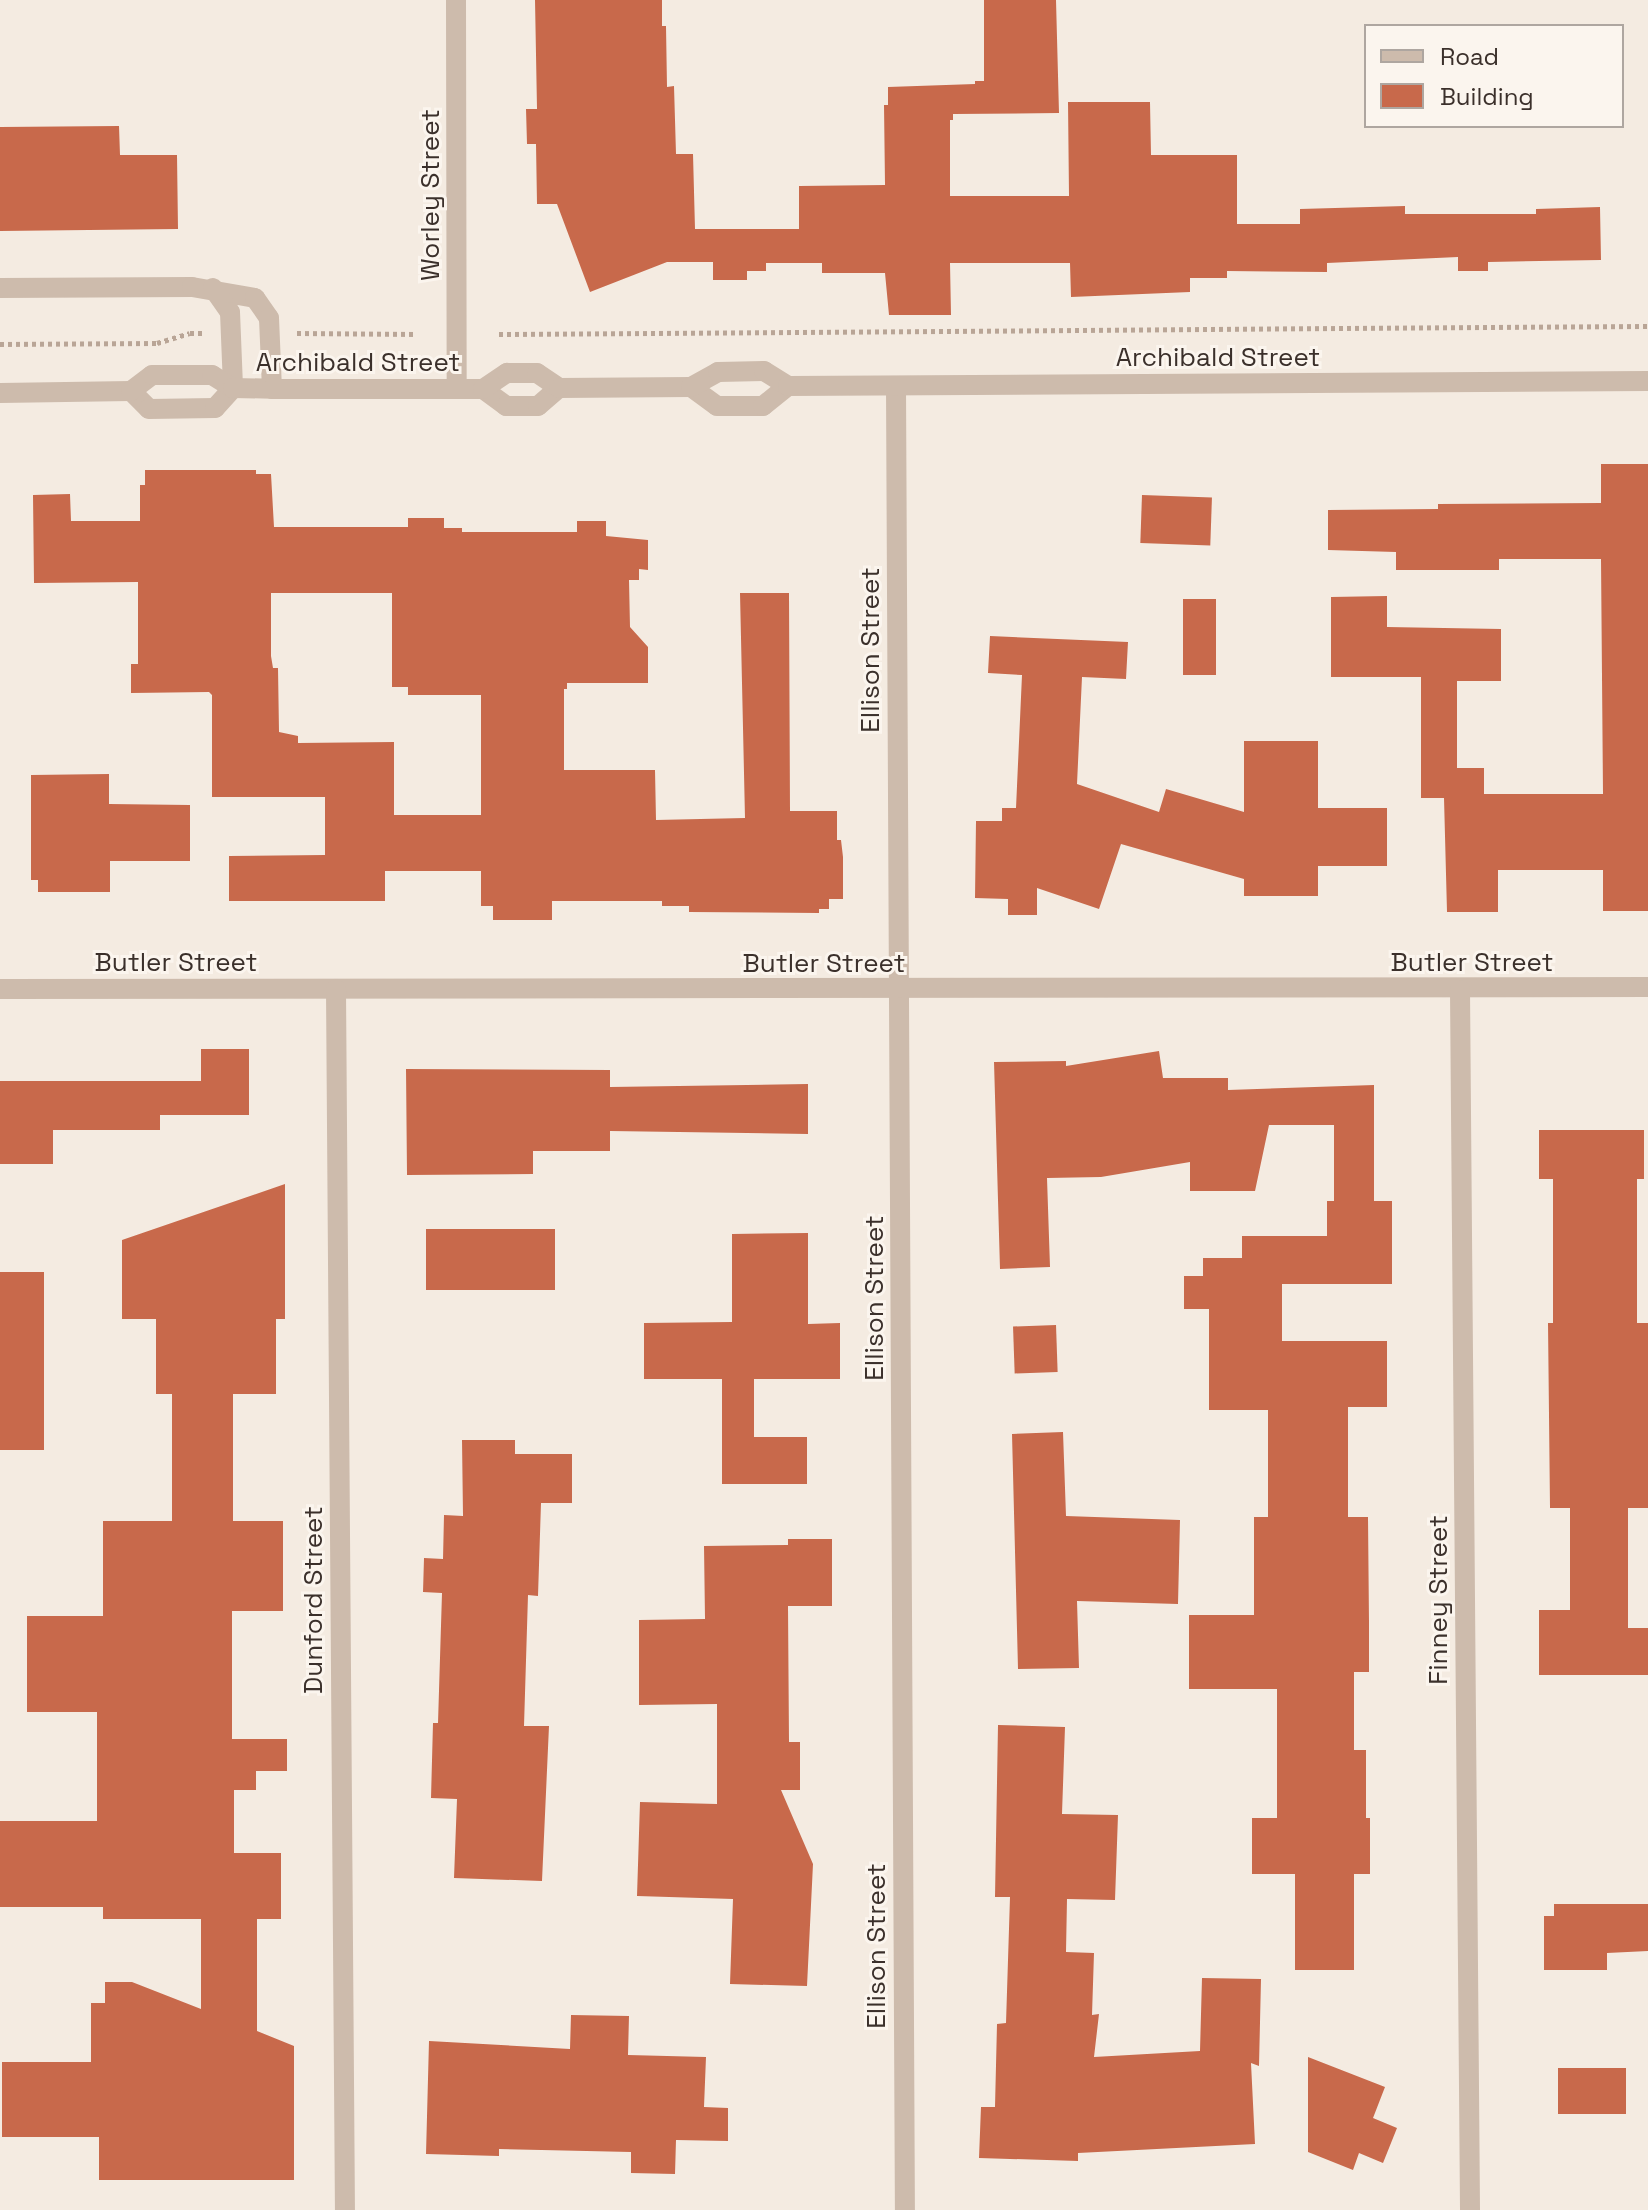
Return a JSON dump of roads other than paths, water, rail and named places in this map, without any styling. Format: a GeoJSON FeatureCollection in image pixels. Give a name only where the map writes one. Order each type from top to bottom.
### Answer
{"type":"FeatureCollection","features":[{"type":"Feature","properties":{"kind":"street","name":"Worley Street"},"geometry":{"type":"LineString","coordinates":[[456,0],[457,389]]}},
{"type":"Feature","properties":{"kind":"street"},"geometry":{"type":"LineString","coordinates":[[0,288],[213,288],[255,298],[269,318],[272,389]]}},
{"type":"Feature","properties":{"kind":"street"},"geometry":{"type":"LineString","coordinates":[[213,288],[230,312],[233,388]]}},
{"type":"Feature","properties":{"kind":"street","name":"Archibald Street"},"geometry":{"type":"LineString","coordinates":[[0,393],[131,391],[152,375],[212,375],[233,388],[272,389],[483,389],[507,373],[537,373],[559,388],[691,387],[718,372],[764,371],[788,386],[1648,381]]}},
{"type":"Feature","properties":{"kind":"street","name":"Archibald Street"},"geometry":{"type":"LineString","coordinates":[[691,387],[717,406],[763,406],[788,386]]}},
{"type":"Feature","properties":{"kind":"street","name":"Ellison Street"},"geometry":{"type":"LineString","coordinates":[[896,386],[905,2210]]}},
{"type":"Feature","properties":{"kind":"street","name":"Archibald Street"},"geometry":{"type":"LineString","coordinates":[[131,391],[149,409],[215,408],[233,388]]}},
{"type":"Feature","properties":{"kind":"street","name":"Archibald Street"},"geometry":{"type":"LineString","coordinates":[[483,389],[506,406],[538,406],[559,388]]}},
{"type":"Feature","properties":{"kind":"street","name":"Butler Street"},"geometry":{"type":"LineString","coordinates":[[0,989],[1460,990],[1648,987]]}},
{"type":"Feature","properties":{"kind":"street","name":"Dunford Street"},"geometry":{"type":"LineString","coordinates":[[336,989],[345,2210]]}},
{"type":"Feature","properties":{"kind":"street","name":"Finney Street"},"geometry":{"type":"LineString","coordinates":[[1460,990],[1470,2210]]}}]}
